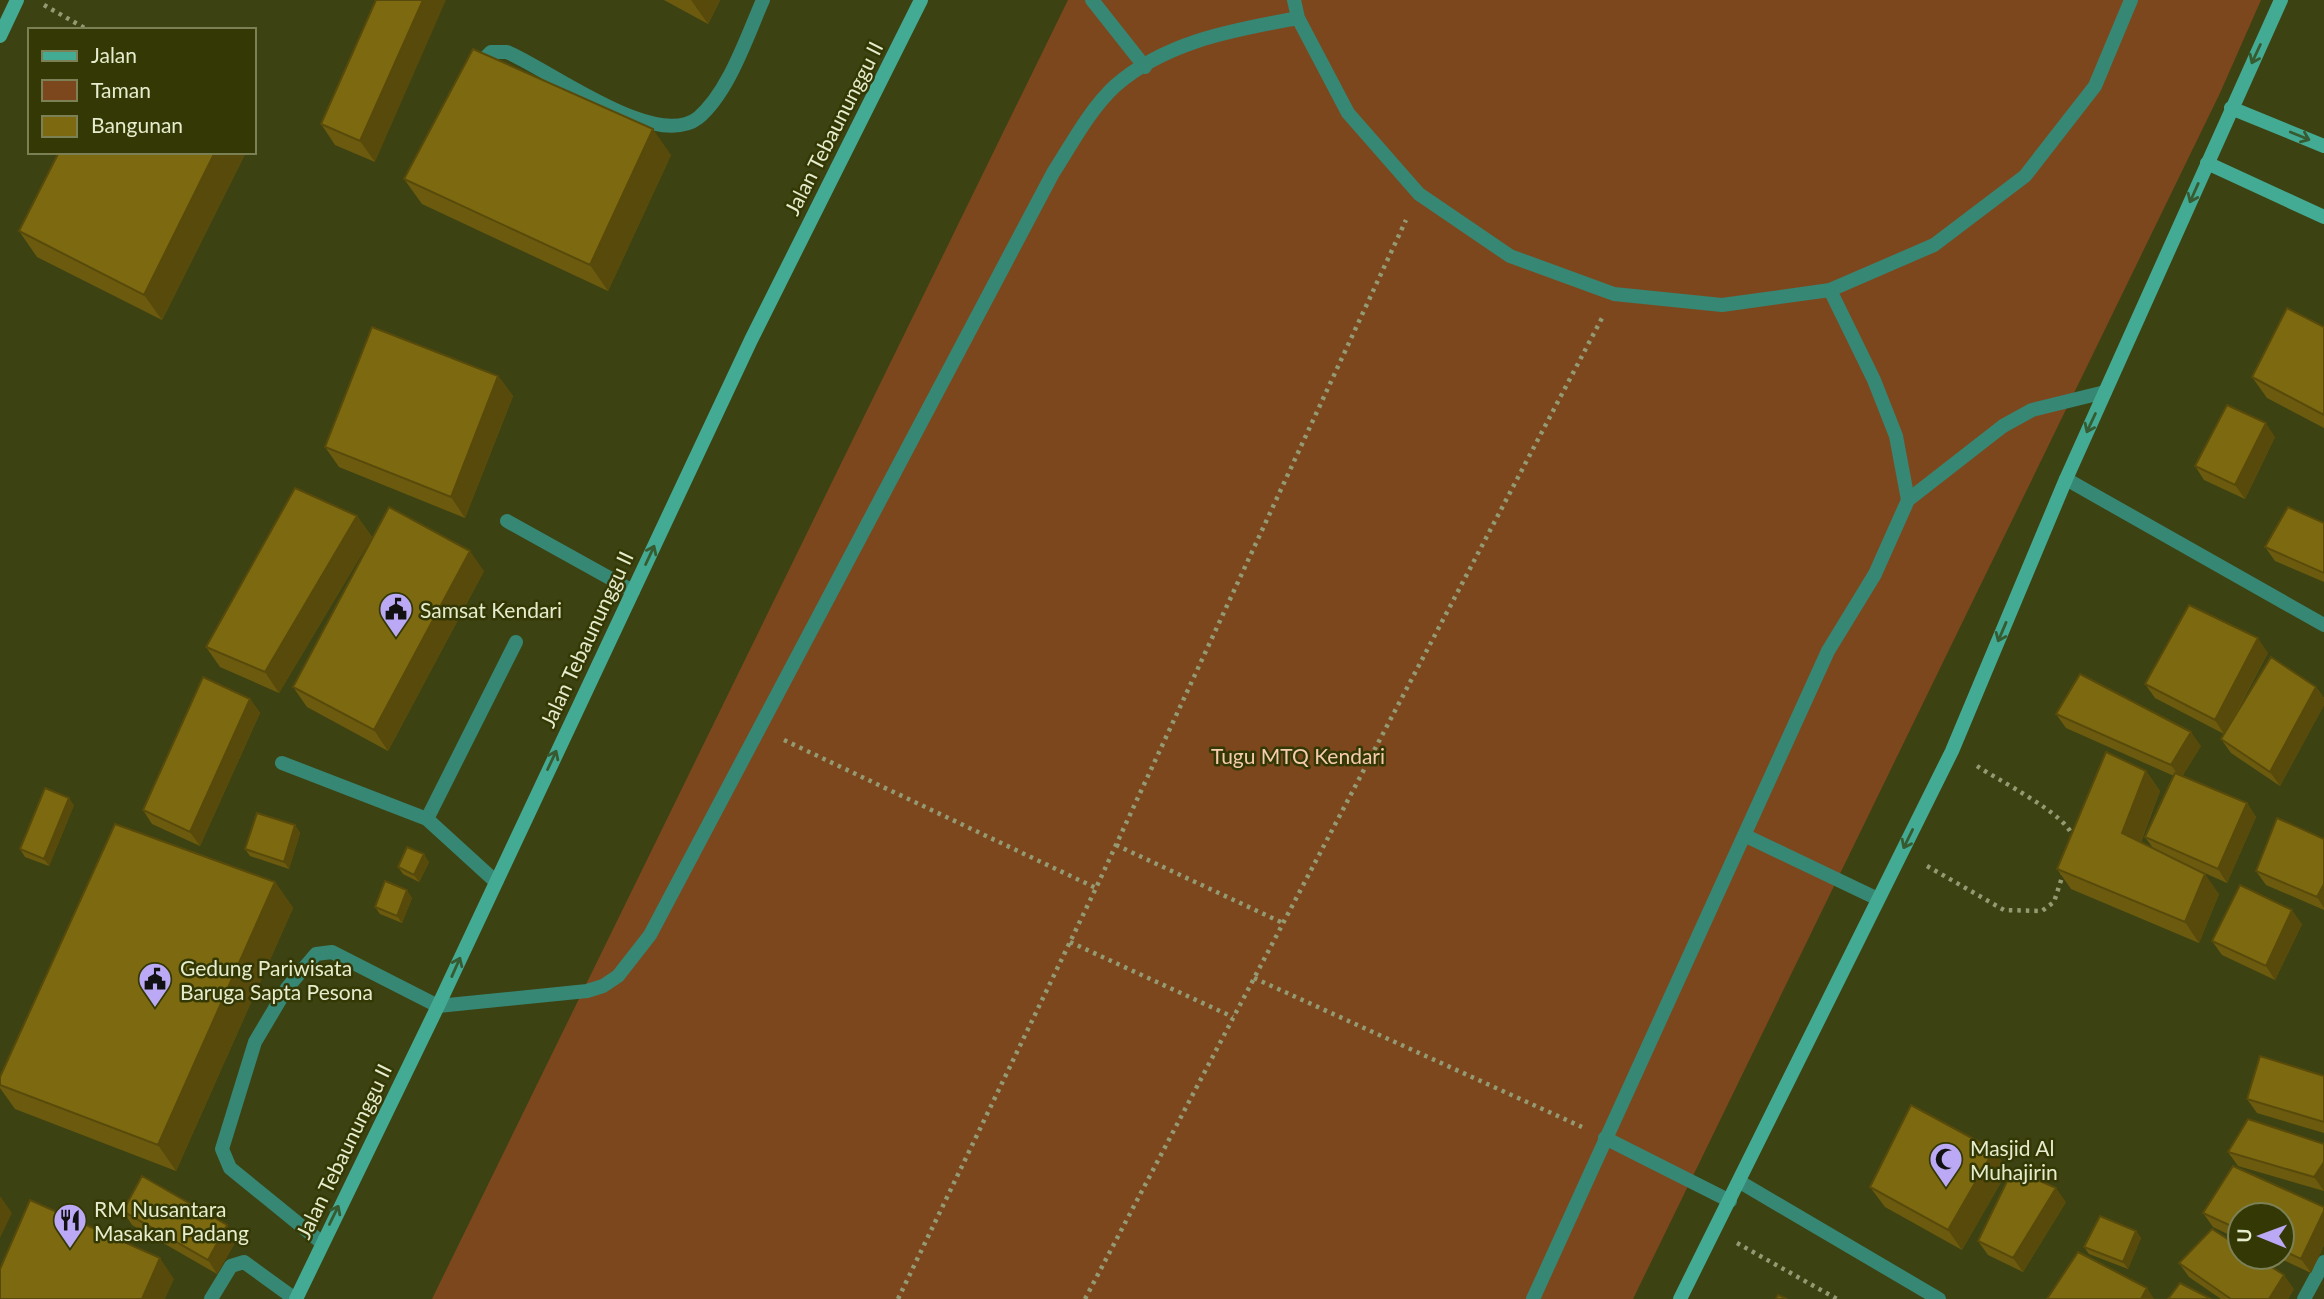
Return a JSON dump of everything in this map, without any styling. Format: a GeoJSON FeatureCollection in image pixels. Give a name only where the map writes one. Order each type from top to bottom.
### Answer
{"type":"FeatureCollection","features":[{"type":"Feature","properties":{"kind":"street"},"geometry":{"type":"LineString","coordinates":[[0,36],[17,0]]}},
{"type":"Feature","properties":{"kind":"street"},"geometry":{"type":"LineString","coordinates":[[469,81],[474,70],[491,52],[507,52],[631,118],[666,127],[687,125],[711,103],[735,65],[763,0]]}},
{"type":"Feature","properties":{"kind":"street","name":"Jalan Tebaununggu II"},"geometry":{"type":"LineString","coordinates":[[295,1299],[438,1006],[751,340],[921,0]]}},
{"type":"Feature","properties":{"kind":"street"},"geometry":{"type":"LineString","coordinates":[[1092,0],[1145,67]]}},
{"type":"Feature","properties":{"kind":"street"},"geometry":{"type":"LineString","coordinates":[[1294,0],[1298,18],[1348,113],[1419,194],[1510,256],[1614,294],[1722,305],[1830,290],[1934,245],[2025,176],[2095,86],[2131,0]]}},
{"type":"Feature","properties":{"kind":"street"},"geometry":{"type":"LineString","coordinates":[[1680,1299],[1741,1182],[1952,751],[2066,479],[2281,0]]}},
{"type":"Feature","properties":{"kind":"street"},"geometry":{"type":"LineString","coordinates":[[321,1242],[230,1168],[222,1149],[255,1041],[287,988],[316,954],[332,952],[438,1006],[587,991],[618,976],[650,935],[1053,173],[1081,129],[1115,86],[1178,48],[1225,31],[1298,18]]}},
{"type":"Feature","properties":{"kind":"street"},"geometry":{"type":"LineString","coordinates":[[2231,108],[2324,146]]}},
{"type":"Feature","properties":{"kind":"street"},"geometry":{"type":"LineString","coordinates":[[2207,163],[2324,217]]}},
{"type":"Feature","properties":{"kind":"street"},"geometry":{"type":"LineString","coordinates":[[1830,290],[1874,380],[1896,436],[1908,500]]}},
{"type":"Feature","properties":{"kind":"street"},"geometry":{"type":"LineString","coordinates":[[1533,1299],[1828,651],[1875,574],[1908,500],[2012,421],[2032,410],[2105,392]]}},
{"type":"Feature","properties":{"kind":"street"},"geometry":{"type":"LineString","coordinates":[[2066,479],[2324,625]]}},
{"type":"Feature","properties":{"kind":"street"},"geometry":{"type":"LineString","coordinates":[[507,521],[633,591]]}},
{"type":"Feature","properties":{"kind":"street"},"geometry":{"type":"LineString","coordinates":[[427,819],[516,642]]}},
{"type":"Feature","properties":{"kind":"street"},"geometry":{"type":"LineString","coordinates":[[282,763],[427,819],[495,881]]}},
{"type":"Feature","properties":{"kind":"street"},"geometry":{"type":"LineString","coordinates":[[1746,836],[1878,899]]}},
{"type":"Feature","properties":{"kind":"street"},"geometry":{"type":"LineString","coordinates":[[1605,1138],[1730,1201]]}},
{"type":"Feature","properties":{"kind":"street"},"geometry":{"type":"LineString","coordinates":[[1741,1182],[1939,1299]]}},
{"type":"Feature","properties":{"kind":"street"},"geometry":{"type":"LineString","coordinates":[[211,1299],[231,1266],[244,1262],[295,1299]]}},
{"type":"Feature","properties":{"kind":"street"},"geometry":{"type":"LineString","coordinates":[[2304,1299],[2324,1262]]}},
{"type":"Feature","properties":{"kind":"path"},"geometry":{"type":"LineString","coordinates":[[34,0],[84,28]]}},
{"type":"Feature","properties":{"kind":"path"},"geometry":{"type":"LineString","coordinates":[[898,1299],[1096,888],[1419,194]]}},
{"type":"Feature","properties":{"kind":"path"},"geometry":{"type":"LineString","coordinates":[[1085,1299],[1614,294]]}},
{"type":"Feature","properties":{"kind":"path"},"geometry":{"type":"LineString","coordinates":[[760,729],[1096,888]]}},
{"type":"Feature","properties":{"kind":"path"},"geometry":{"type":"LineString","coordinates":[[1952,751],[2046,809],[2071,831],[2074,844]]}},
{"type":"Feature","properties":{"kind":"path"},"geometry":{"type":"LineString","coordinates":[[1116,845],[1283,923]]}},
{"type":"Feature","properties":{"kind":"path"},"geometry":{"type":"LineString","coordinates":[[1902,852],[2004,910],[2042,911],[2054,902],[2066,867]]}},
{"type":"Feature","properties":{"kind":"path"},"geometry":{"type":"LineString","coordinates":[[1070,942],[1233,1017]]}},
{"type":"Feature","properties":{"kind":"path"},"geometry":{"type":"LineString","coordinates":[[1254,978],[1605,1138]]}},
{"type":"Feature","properties":{"kind":"path"},"geometry":{"type":"LineString","coordinates":[[1715,1230],[1837,1299]]}},
{"type":"Feature","properties":{"kind":"green space","name":"Tugu MTQ Kendari"},"geometry":{"type":"Polygon","coordinates":[[[1068,0],[2261,0],[2220,93],[1633,1299],[432,1299],[1068,0]]]}},
{"type":"Feature","properties":{"kind":"building"},"geometry":{"type":"Polygon","coordinates":[[[376,0],[423,0],[360,141],[321,124],[376,0]]]}},
{"type":"Feature","properties":{"kind":"building"},"geometry":{"type":"Polygon","coordinates":[[[473,49],[653,129],[590,265],[404,179],[473,49]]]}},
{"type":"Feature","properties":{"kind":"building"},"geometry":{"type":"Polygon","coordinates":[[[58,154],[214,154],[144,295],[19,231],[58,154]]]}},
{"type":"Feature","properties":{"kind":"building"},"geometry":{"type":"Polygon","coordinates":[[[2287,308],[2324,327],[2324,415],[2252,377],[2287,308]]]}},
{"type":"Feature","properties":{"kind":"building"},"geometry":{"type":"Polygon","coordinates":[[[372,327],[498,376],[451,497],[325,447],[372,327]]]}},
{"type":"Feature","properties":{"kind":"building"},"geometry":{"type":"Polygon","coordinates":[[[2227,405],[2266,423],[2235,485],[2195,466],[2227,405]]]}},
{"type":"Feature","properties":{"kind":"building"},"geometry":{"type":"Polygon","coordinates":[[[295,488],[357,516],[265,672],[206,647],[295,488]]]}},
{"type":"Feature","properties":{"kind":"building","name":"Samsat Kendari"},"geometry":{"type":"Polygon","coordinates":[[[389,507],[470,551],[374,730],[293,687],[389,507]]]}},
{"type":"Feature","properties":{"kind":"building"},"geometry":{"type":"Polygon","coordinates":[[[2288,507],[2324,523],[2324,573],[2265,547],[2288,507]]]}},
{"type":"Feature","properties":{"kind":"building"},"geometry":{"type":"Polygon","coordinates":[[[2189,605],[2258,638],[2215,720],[2145,684],[2189,605]]]}},
{"type":"Feature","properties":{"kind":"building"},"geometry":{"type":"Polygon","coordinates":[[[2271,657],[2316,687],[2270,772],[2221,739],[2271,657]]]}},
{"type":"Feature","properties":{"kind":"building"},"geometry":{"type":"Polygon","coordinates":[[[2080,674],[2191,732],[2171,765],[2056,714],[2080,674]]]}},
{"type":"Feature","properties":{"kind":"building"},"geometry":{"type":"Polygon","coordinates":[[[203,677],[250,699],[190,832],[143,810],[203,677]]]}},
{"type":"Feature","properties":{"kind":"building"},"geometry":{"type":"Polygon","coordinates":[[[2106,752],[2146,771],[2122,833],[2205,874],[2185,922],[2057,869],[2106,752]]]}},
{"type":"Feature","properties":{"kind":"building"},"geometry":{"type":"Polygon","coordinates":[[[2175,773],[2247,803],[2218,869],[2145,837],[2175,773]]]}},
{"type":"Feature","properties":{"kind":"building"},"geometry":{"type":"Polygon","coordinates":[[[45,788],[69,798],[44,859],[20,849],[45,788]]]}},
{"type":"Feature","properties":{"kind":"building"},"geometry":{"type":"Polygon","coordinates":[[[257,813],[295,825],[284,862],[245,849],[257,813]]]}},
{"type":"Feature","properties":{"kind":"building"},"geometry":{"type":"Polygon","coordinates":[[[2277,818],[2324,839],[2324,884],[2317,897],[2256,871],[2277,818]]]}},
{"type":"Feature","properties":{"kind":"building","name":"Gedung Pariwisata Baruga Sapta Pesona"},"geometry":{"type":"Polygon","coordinates":[[[115,824],[275,882],[158,1145],[0,1085],[0,1077],[115,824]]]}},
{"type":"Feature","properties":{"kind":"building"},"geometry":{"type":"Polygon","coordinates":[[[407,847],[424,854],[414,875],[398,867],[407,847]]]}},
{"type":"Feature","properties":{"kind":"building"},"geometry":{"type":"Polygon","coordinates":[[[385,881],[407,890],[397,916],[375,907],[385,881]]]}},
{"type":"Feature","properties":{"kind":"building"},"geometry":{"type":"Polygon","coordinates":[[[2240,885],[2292,910],[2266,966],[2212,941],[2240,885]]]}},
{"type":"Feature","properties":{"kind":"building"},"geometry":{"type":"Polygon","coordinates":[[[2260,1056],[2324,1076],[2324,1122],[2247,1099],[2260,1056]]]}},
{"type":"Feature","properties":{"kind":"building","name":"Masjid Al Muhajirin"},"geometry":{"type":"Polygon","coordinates":[[[1911,1105],[1994,1150],[1948,1230],[1870,1187],[1911,1105]]]}},
{"type":"Feature","properties":{"kind":"building"},"geometry":{"type":"Polygon","coordinates":[[[2248,1119],[2324,1144],[2324,1162],[2314,1177],[2228,1152],[2248,1119]]]}},
{"type":"Feature","properties":{"kind":"building"},"geometry":{"type":"Polygon","coordinates":[[[2233,1166],[2324,1207],[2301,1259],[2296,1257],[2296,1201],[2226,1201],[2226,1224],[2203,1213],[2233,1166]]]}},
{"type":"Feature","properties":{"kind":"building"},"geometry":{"type":"Polygon","coordinates":[[[2013,1169],[2056,1188],[2013,1258],[1978,1241],[2013,1169]]]}},
{"type":"Feature","properties":{"kind":"building"},"geometry":{"type":"Polygon","coordinates":[[[142,1176],[227,1225],[208,1260],[123,1211],[142,1176]]]}},
{"type":"Feature","properties":{"kind":"building","name":"RM Nusantara Masakan Padang"},"geometry":{"type":"Polygon","coordinates":[[[30,1200],[160,1258],[142,1299],[0,1299],[0,1269],[30,1200]]]}},
{"type":"Feature","properties":{"kind":"building"},"geometry":{"type":"Polygon","coordinates":[[[2100,1216],[2136,1231],[2123,1262],[2084,1247],[2100,1216]]]}},
{"type":"Feature","properties":{"kind":"building"},"geometry":{"type":"Polygon","coordinates":[[[2212,1229],[2226,1238],[2226,1271],[2278,1271],[2284,1275],[2269,1299],[2231,1299],[2179,1263],[2212,1229]]]}},
{"type":"Feature","properties":{"kind":"building"},"geometry":{"type":"Polygon","coordinates":[[[2078,1252],[2147,1288],[2141,1299],[2047,1299],[2078,1252]]]}},
{"type":"Feature","properties":{"kind":"building"},"geometry":{"type":"Polygon","coordinates":[[[2180,1283],[2211,1299],[2168,1299],[2180,1283]]]}},
{"type":"Feature","properties":{"kind":"place","name":"Samsat Kendari"},"geometry":{"type":"Point","coordinates":[396,639]}},
{"type":"Feature","properties":{"kind":"place","name":"Gedung Pariwisata Baruga Sapta Pesona"},"geometry":{"type":"Point","coordinates":[155,1009]}},
{"type":"Feature","properties":{"kind":"place","name":"Masjid Al Muhajirin"},"geometry":{"type":"Point","coordinates":[1946,1189]}},
{"type":"Feature","properties":{"kind":"place","name":"RM Nusantara Masakan Padang"},"geometry":{"type":"Point","coordinates":[70,1250]}}]}
